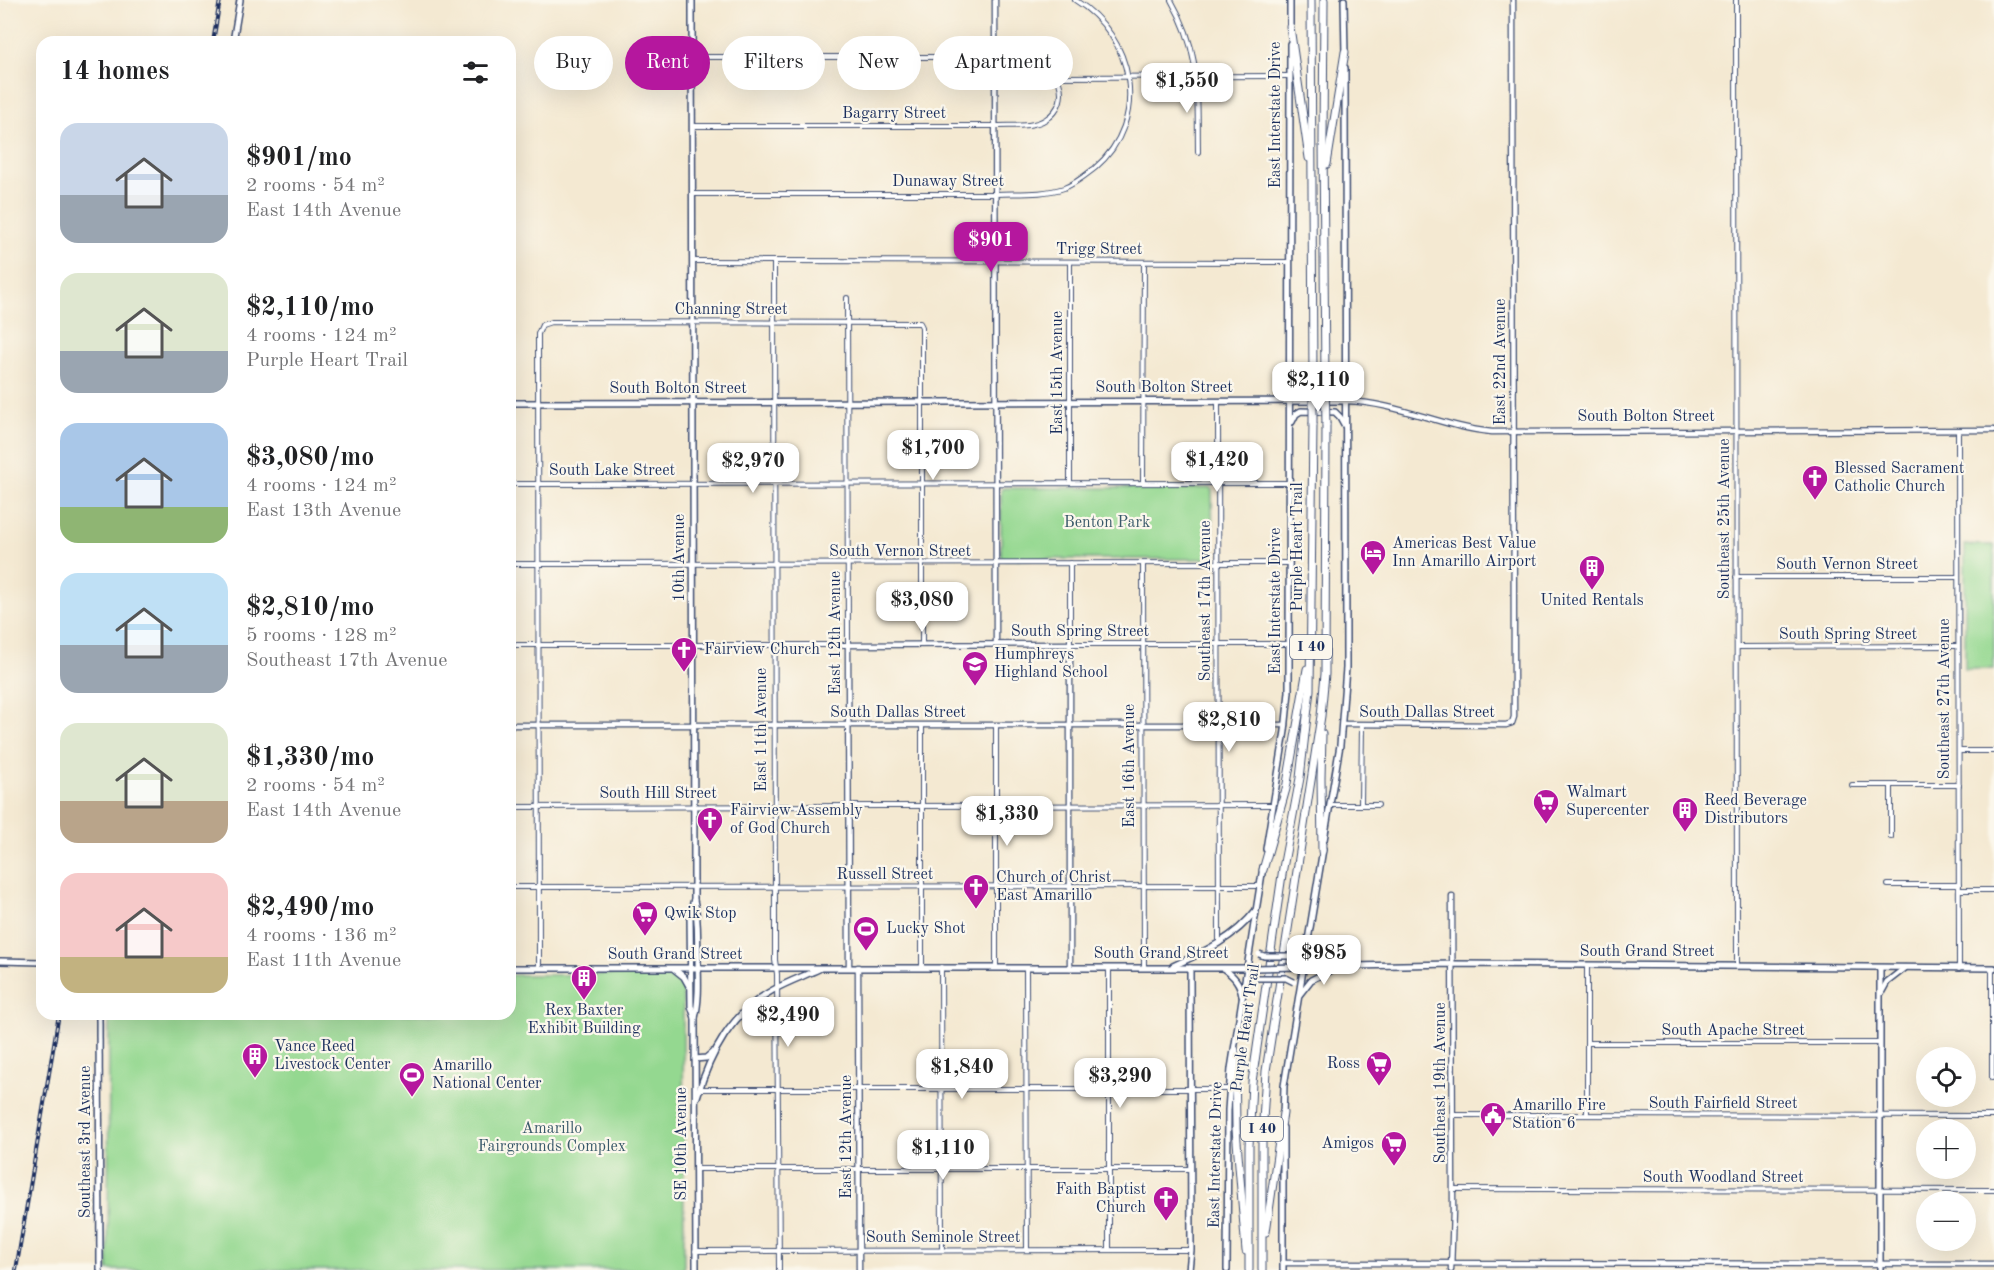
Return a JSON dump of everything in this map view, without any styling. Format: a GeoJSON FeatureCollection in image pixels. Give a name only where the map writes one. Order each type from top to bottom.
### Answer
{"type":"FeatureCollection","features":[{"type":"Feature","properties":{"kind":"highway","name":"Purple Heart Trail"},"geometry":{"type":"LineString","coordinates":[[1249,1270],[1251,1090],[1283,868],[1300,778],[1310,690],[1313,424],[1311,0]]}},
{"type":"Feature","properties":{"kind":"highway","name":"Purple Heart Trail"},"geometry":{"type":"LineString","coordinates":[[1262,1270],[1262,1137],[1266,1071],[1323,701],[1325,674],[1324,0]]}},
{"type":"Feature","properties":{"kind":"highway"},"geometry":{"type":"LineString","coordinates":[[1290,27],[1312,174]]}},
{"type":"Feature","properties":{"kind":"highway"},"geometry":{"type":"LineString","coordinates":[[1324,181],[1345,52]]}},
{"type":"Feature","properties":{"kind":"highway"},"geometry":{"type":"LineString","coordinates":[[1263,870],[1286,789],[1304,691],[1311,630]]}},
{"type":"Feature","properties":{"kind":"highway"},"geometry":{"type":"LineString","coordinates":[[1322,851],[1323,701]]}},
{"type":"Feature","properties":{"kind":"highway"},"geometry":{"type":"LineString","coordinates":[[1234,1050],[1236,1129],[1243,1232],[1249,1270]]}},
{"type":"Feature","properties":{"kind":"highway"},"geometry":{"type":"LineString","coordinates":[[1262,1259],[1283,1113]]}},
{"type":"Feature","properties":{"kind":"main road"},"geometry":{"type":"LineString","coordinates":[[234,36],[240,0]]}},
{"type":"Feature","properties":{"kind":"main road","name":"10th Avenue"},"geometry":{"type":"LineString","coordinates":[[692,0],[692,36]]}},
{"type":"Feature","properties":{"kind":"main road","name":"East Interstate Drive"},"geometry":{"type":"LineString","coordinates":[[1227,1270],[1229,1089],[1245,984],[1251,968],[1252,941],[1286,725],[1289,692],[1290,0]]}},
{"type":"Feature","properties":{"kind":"main road"},"geometry":{"type":"LineString","coordinates":[[1283,1267],[1284,1086],[1301,967],[1307,950],[1330,805],[1342,724],[1346,668],[1344,0]]}},
{"type":"Feature","properties":{"kind":"main road","name":"10th Avenue"},"geometry":{"type":"LineString","coordinates":[[692,90],[693,806],[694,899],[697,912],[698,968],[696,1018]]}},
{"type":"Feature","properties":{"kind":"main road"},"geometry":{"type":"LineString","coordinates":[[1290,378],[1296,389],[1301,391],[1335,392],[1339,390],[1346,378]]}},
{"type":"Feature","properties":{"kind":"main road","name":"South Bolton Street"},"geometry":{"type":"LineString","coordinates":[[516,403],[1346,401]]}},
{"type":"Feature","properties":{"kind":"main road"},"geometry":{"type":"LineString","coordinates":[[1290,426],[1296,414],[1301,411],[1335,412],[1346,427]]}},
{"type":"Feature","properties":{"kind":"main road","name":"10th Avenue"},"geometry":{"type":"LineString","coordinates":[[694,899],[690,914],[690,968],[691,1006],[696,1018]]}},
{"type":"Feature","properties":{"kind":"main road"},"geometry":{"type":"LineString","coordinates":[[1170,968],[1219,944],[1248,921],[1257,909]]}},
{"type":"Feature","properties":{"kind":"main road"},"geometry":{"type":"LineString","coordinates":[[1309,937],[1313,952],[1329,967]]}},
{"type":"Feature","properties":{"kind":"main road"},"geometry":{"type":"LineString","coordinates":[[1252,941],[1259,954],[1264,956],[1297,956],[1307,950]]}},
{"type":"Feature","properties":{"kind":"main road"},"geometry":{"type":"LineString","coordinates":[[0,961],[36,962]]}},
{"type":"Feature","properties":{"kind":"main road","name":"South Grand Street"},"geometry":{"type":"LineString","coordinates":[[516,968],[1251,968],[1453,964],[1993,968]]}},
{"type":"Feature","properties":{"kind":"main road"},"geometry":{"type":"LineString","coordinates":[[1299,993],[1311,980],[1338,967]]}},
{"type":"Feature","properties":{"kind":"main road"},"geometry":{"type":"LineString","coordinates":[[673,968],[686,980],[691,993]]}},
{"type":"Feature","properties":{"kind":"main road","name":"SE 10th Avenue"},"geometry":{"type":"LineString","coordinates":[[697,1089],[714,1051],[725,1033],[741,1015],[756,1001],[777,988],[823,968]]}},
{"type":"Feature","properties":{"kind":"main road"},"geometry":{"type":"LineString","coordinates":[[1190,1270],[1191,968]]}},
{"type":"Feature","properties":{"kind":"main road"},"geometry":{"type":"LineString","coordinates":[[1223,968],[1236,979],[1243,999]]}},
{"type":"Feature","properties":{"kind":"main road"},"geometry":{"type":"LineString","coordinates":[[1880,968],[1880,1267]]}},
{"type":"Feature","properties":{"kind":"main road"},"geometry":{"type":"LineString","coordinates":[[1880,994],[1887,982],[1905,968]]}},
{"type":"Feature","properties":{"kind":"main road"},"geometry":{"type":"LineString","coordinates":[[1245,984],[1254,978],[1286,978],[1294,982],[1299,993]]}},
{"type":"Feature","properties":{"kind":"main road","name":"SE 10th Avenue"},"geometry":{"type":"LineString","coordinates":[[696,1018],[696,1270]]}},
{"type":"Feature","properties":{"kind":"main road","name":"Southeast 3rd Avenue"},"geometry":{"type":"LineString","coordinates":[[99,1020],[100,1270]]}},
{"type":"Feature","properties":{"kind":"main road"},"geometry":{"type":"LineString","coordinates":[[695,1059],[706,1058],[714,1051]]}},
{"type":"Feature","properties":{"kind":"street"},"geometry":{"type":"LineString","coordinates":[[995,0],[995,36]]}},
{"type":"Feature","properties":{"kind":"street","name":"Dunaway Street"},"geometry":{"type":"LineString","coordinates":[[693,194],[996,194],[1065,188],[1107,156],[1120,135],[1129,101],[1125,61],[1114,37],[1089,9],[1075,0]]}},
{"type":"Feature","properties":{"kind":"street"},"geometry":{"type":"LineString","coordinates":[[1171,0],[1190,40],[1197,76],[1198,152]]}},
{"type":"Feature","properties":{"kind":"street","name":"East 22nd Avenue"},"geometry":{"type":"LineString","coordinates":[[1512,723],[1514,717],[1513,0]]}},
{"type":"Feature","properties":{"kind":"street","name":"Southeast 25th Avenue"},"geometry":{"type":"LineString","coordinates":[[1736,0],[1737,966]]}},
{"type":"Feature","properties":{"kind":"street"},"geometry":{"type":"LineString","coordinates":[[710,57],[933,57]]}},
{"type":"Feature","properties":{"kind":"street"},"geometry":{"type":"LineString","coordinates":[[1073,77],[1290,76]]}},
{"type":"Feature","properties":{"kind":"street"},"geometry":{"type":"LineString","coordinates":[[995,90],[996,644]]}},
{"type":"Feature","properties":{"kind":"street","name":"Bagarry Street"},"geometry":{"type":"LineString","coordinates":[[693,126],[1034,124],[1047,119],[1058,105],[1061,90]]}},
{"type":"Feature","properties":{"kind":"street","name":"Trigg Street"},"geometry":{"type":"LineString","coordinates":[[693,261],[1290,262]]}},
{"type":"Feature","properties":{"kind":"street","name":"East 11th Avenue"},"geometry":{"type":"LineString","coordinates":[[774,262],[774,887],[779,1270]]}},
{"type":"Feature","properties":{"kind":"street"},"geometry":{"type":"LineString","coordinates":[[1143,482],[1144,262]]}},
{"type":"Feature","properties":{"kind":"street","name":"East 15th Avenue"},"geometry":{"type":"LineString","coordinates":[[1070,263],[1070,483]]}},
{"type":"Feature","properties":{"kind":"street","name":"East 12th Avenue"},"geometry":{"type":"LineString","coordinates":[[847,298],[849,967]]}},
{"type":"Feature","properties":{"kind":"street","name":"Channing Street"},"geometry":{"type":"LineString","coordinates":[[539,403],[538,334],[542,325],[551,322],[920,323],[922,327],[922,402]]}},
{"type":"Feature","properties":{"kind":"street","name":"South Bolton Street"},"geometry":{"type":"LineString","coordinates":[[1346,401],[1391,406],[1476,430],[1994,430]]}},
{"type":"Feature","properties":{"kind":"street"},"geometry":{"type":"LineString","coordinates":[[922,402],[922,645]]}},
{"type":"Feature","properties":{"kind":"street","name":"Southeast 17th Avenue"},"geometry":{"type":"LineString","coordinates":[[1218,402],[1219,944]]}},
{"type":"Feature","properties":{"kind":"street"},"geometry":{"type":"LineString","coordinates":[[539,403],[539,968]]}},
{"type":"Feature","properties":{"kind":"street","name":"Southeast 27th Avenue"},"geometry":{"type":"LineString","coordinates":[[1958,430],[1959,969]]}},
{"type":"Feature","properties":{"kind":"street","name":"South Lake Street"},"geometry":{"type":"LineString","coordinates":[[516,484],[1290,483]]}},
{"type":"Feature","properties":{"kind":"street"},"geometry":{"type":"LineString","coordinates":[[1070,563],[1070,968]]}},
{"type":"Feature","properties":{"kind":"street","name":"East 16th Avenue"},"geometry":{"type":"LineString","coordinates":[[1143,563],[1144,968]]}},
{"type":"Feature","properties":{"kind":"street","name":"South Vernon Street"},"geometry":{"type":"LineString","coordinates":[[516,564],[1290,563]]}},
{"type":"Feature","properties":{"kind":"street","name":"South Vernon Street"},"geometry":{"type":"LineString","coordinates":[[1736,577],[1958,577]]}},
{"type":"Feature","properties":{"kind":"street","name":"South Spring Street"},"geometry":{"type":"LineString","coordinates":[[516,645],[1290,644]]}},
{"type":"Feature","properties":{"kind":"street","name":"South Spring Street"},"geometry":{"type":"LineString","coordinates":[[1737,647],[1958,646]]}},
{"type":"Feature","properties":{"kind":"street","name":"South Dallas Street"},"geometry":{"type":"LineString","coordinates":[[1342,724],[1506,725],[1512,723]]}},
{"type":"Feature","properties":{"kind":"street"},"geometry":{"type":"LineString","coordinates":[[1361,805],[1362,724]]}},
{"type":"Feature","properties":{"kind":"street","name":"South Dallas Street"},"geometry":{"type":"LineString","coordinates":[[516,725],[1286,725]]}},
{"type":"Feature","properties":{"kind":"street"},"geometry":{"type":"LineString","coordinates":[[922,725],[922,968]]}},
{"type":"Feature","properties":{"kind":"street"},"geometry":{"type":"LineString","coordinates":[[996,725],[996,968]]}},
{"type":"Feature","properties":{"kind":"street"},"geometry":{"type":"LineString","coordinates":[[1959,751],[1994,751]]}},
{"type":"Feature","properties":{"kind":"street"},"geometry":{"type":"LineString","coordinates":[[1852,785],[1959,785]]}},
{"type":"Feature","properties":{"kind":"street"},"geometry":{"type":"LineString","coordinates":[[1891,785],[1891,837]]}},
{"type":"Feature","properties":{"kind":"street","name":"South Hill Street"},"geometry":{"type":"LineString","coordinates":[[516,807],[1273,805]]}},
{"type":"Feature","properties":{"kind":"street"},"geometry":{"type":"LineString","coordinates":[[1330,805],[1378,805]]}},
{"type":"Feature","properties":{"kind":"street"},"geometry":{"type":"LineString","coordinates":[[1888,885],[1959,885]]}},
{"type":"Feature","properties":{"kind":"street","name":"Russell Street"},"geometry":{"type":"LineString","coordinates":[[516,887],[1261,886]]}},
{"type":"Feature","properties":{"kind":"street"},"geometry":{"type":"LineString","coordinates":[[1959,890],[1994,890]]}},
{"type":"Feature","properties":{"kind":"street","name":"Southeast 19th Avenue"},"geometry":{"type":"LineString","coordinates":[[1451,1270],[1452,896]]}},
{"type":"Feature","properties":{"kind":"street"},"geometry":{"type":"LineString","coordinates":[[1587,965],[1587,1115]]}},
{"type":"Feature","properties":{"kind":"street","name":"East 12th Avenue"},"geometry":{"type":"LineString","coordinates":[[858,967],[859,1270]]}},
{"type":"Feature","properties":{"kind":"street"},"geometry":{"type":"LineString","coordinates":[[941,968],[942,1250]]}},
{"type":"Feature","properties":{"kind":"street"},"geometry":{"type":"LineString","coordinates":[[1026,968],[1027,1250]]}},
{"type":"Feature","properties":{"kind":"street"},"geometry":{"type":"LineString","coordinates":[[1109,968],[1110,1250]]}},
{"type":"Feature","properties":{"kind":"street"},"geometry":{"type":"LineString","coordinates":[[1992,1078],[1993,968]]}},
{"type":"Feature","properties":{"kind":"street","name":"South Apache Street"},"geometry":{"type":"LineString","coordinates":[[1587,1043],[1880,1042]]}},
{"type":"Feature","properties":{"kind":"street"},"geometry":{"type":"LineString","coordinates":[[697,1089],[1229,1089]]}},
{"type":"Feature","properties":{"kind":"street","name":"South Fairfield Street"},"geometry":{"type":"LineString","coordinates":[[1453,1116],[1994,1116]]}},
{"type":"Feature","properties":{"kind":"street"},"geometry":{"type":"LineString","coordinates":[[695,1169],[1191,1169]]}},
{"type":"Feature","properties":{"kind":"street","name":"South Woodland Street"},"geometry":{"type":"LineString","coordinates":[[1453,1189],[1994,1190]]}},
{"type":"Feature","properties":{"kind":"street","name":"South Seminole Street"},"geometry":{"type":"LineString","coordinates":[[696,1251],[1191,1250]]}},
{"type":"Feature","properties":{"kind":"street"},"geometry":{"type":"LineString","coordinates":[[1283,1267],[1452,1264],[1880,1267],[1994,1263]]}},
{"type":"Feature","properties":{"kind":"green space","name":"Benton Park"},"geometry":{"type":"Polygon","coordinates":[[[1003,488],[1210,488],[1212,490],[1213,557],[1211,559],[1003,559],[1001,557],[1001,490],[1003,488]]]}},
{"type":"Feature","properties":{"kind":"green space"},"geometry":{"type":"Polygon","coordinates":[[[1965,545],[1994,545],[1994,669],[1965,669],[1965,545]]]}},
{"type":"Feature","properties":{"kind":"green space","name":"Amarillo Fairgrounds Complex"},"geometry":{"type":"Polygon","coordinates":[[[676,974],[683,985],[684,1270],[108,1270],[109,1020],[516,1020],[516,975],[676,974]]]}},
{"type":"Feature","properties":{"kind":"railway"},"geometry":{"type":"LineString","coordinates":[[214,36],[220,0]]}},
{"type":"Feature","properties":{"kind":"railway"},"geometry":{"type":"LineString","coordinates":[[16,1270],[58,1020]]}},
{"type":"Feature","properties":{"kind":"place","name":"Blessed Sacrament Catholic Church"},"geometry":{"type":"Point","coordinates":[1815,501]}},
{"type":"Feature","properties":{"kind":"place","name":"Americas Best Value Inn Amarillo Airport"},"geometry":{"type":"Point","coordinates":[1373,576]}},
{"type":"Feature","properties":{"kind":"place","name":"United Rentals"},"geometry":{"type":"Point","coordinates":[1592,591]}},
{"type":"Feature","properties":{"kind":"place","name":"Fairview Church"},"geometry":{"type":"Point","coordinates":[684,673]}},
{"type":"Feature","properties":{"kind":"place","name":"Humphreys Highland School"},"geometry":{"type":"Point","coordinates":[975,687]}},
{"type":"Feature","properties":{"kind":"place","name":"Walmart Supercenter"},"geometry":{"type":"Point","coordinates":[1546,825]}},
{"type":"Feature","properties":{"kind":"place","name":"Reed Beverage Distributors"},"geometry":{"type":"Point","coordinates":[1685,833]}},
{"type":"Feature","properties":{"kind":"place","name":"Fairview Assembly of God Church"},"geometry":{"type":"Point","coordinates":[710,843]}},
{"type":"Feature","properties":{"kind":"place","name":"Church of Christ East Amarillo"},"geometry":{"type":"Point","coordinates":[976,910]}},
{"type":"Feature","properties":{"kind":"place","name":"Qwik Stop"},"geometry":{"type":"Point","coordinates":[645,937]}},
{"type":"Feature","properties":{"kind":"place","name":"Lucky Shot"},"geometry":{"type":"Point","coordinates":[866,952]}},
{"type":"Feature","properties":{"kind":"place","name":"Rex Baxter Exhibit Building"},"geometry":{"type":"Point","coordinates":[584,1001]}},
{"type":"Feature","properties":{"kind":"place","name":"Vance Reed Livestock Center"},"geometry":{"type":"Point","coordinates":[255,1079]}},
{"type":"Feature","properties":{"kind":"place","name":"Ross"},"geometry":{"type":"Point","coordinates":[1379,1087]}},
{"type":"Feature","properties":{"kind":"place","name":"Amarillo National Center"},"geometry":{"type":"Point","coordinates":[412,1098]}},
{"type":"Feature","properties":{"kind":"place","name":"Amarillo Fire Station 6"},"geometry":{"type":"Point","coordinates":[1493,1138]}},
{"type":"Feature","properties":{"kind":"place","name":"Amigos"},"geometry":{"type":"Point","coordinates":[1394,1167]}},
{"type":"Feature","properties":{"kind":"place","name":"Faith Baptist Church"},"geometry":{"type":"Point","coordinates":[1166,1222]}}]}
